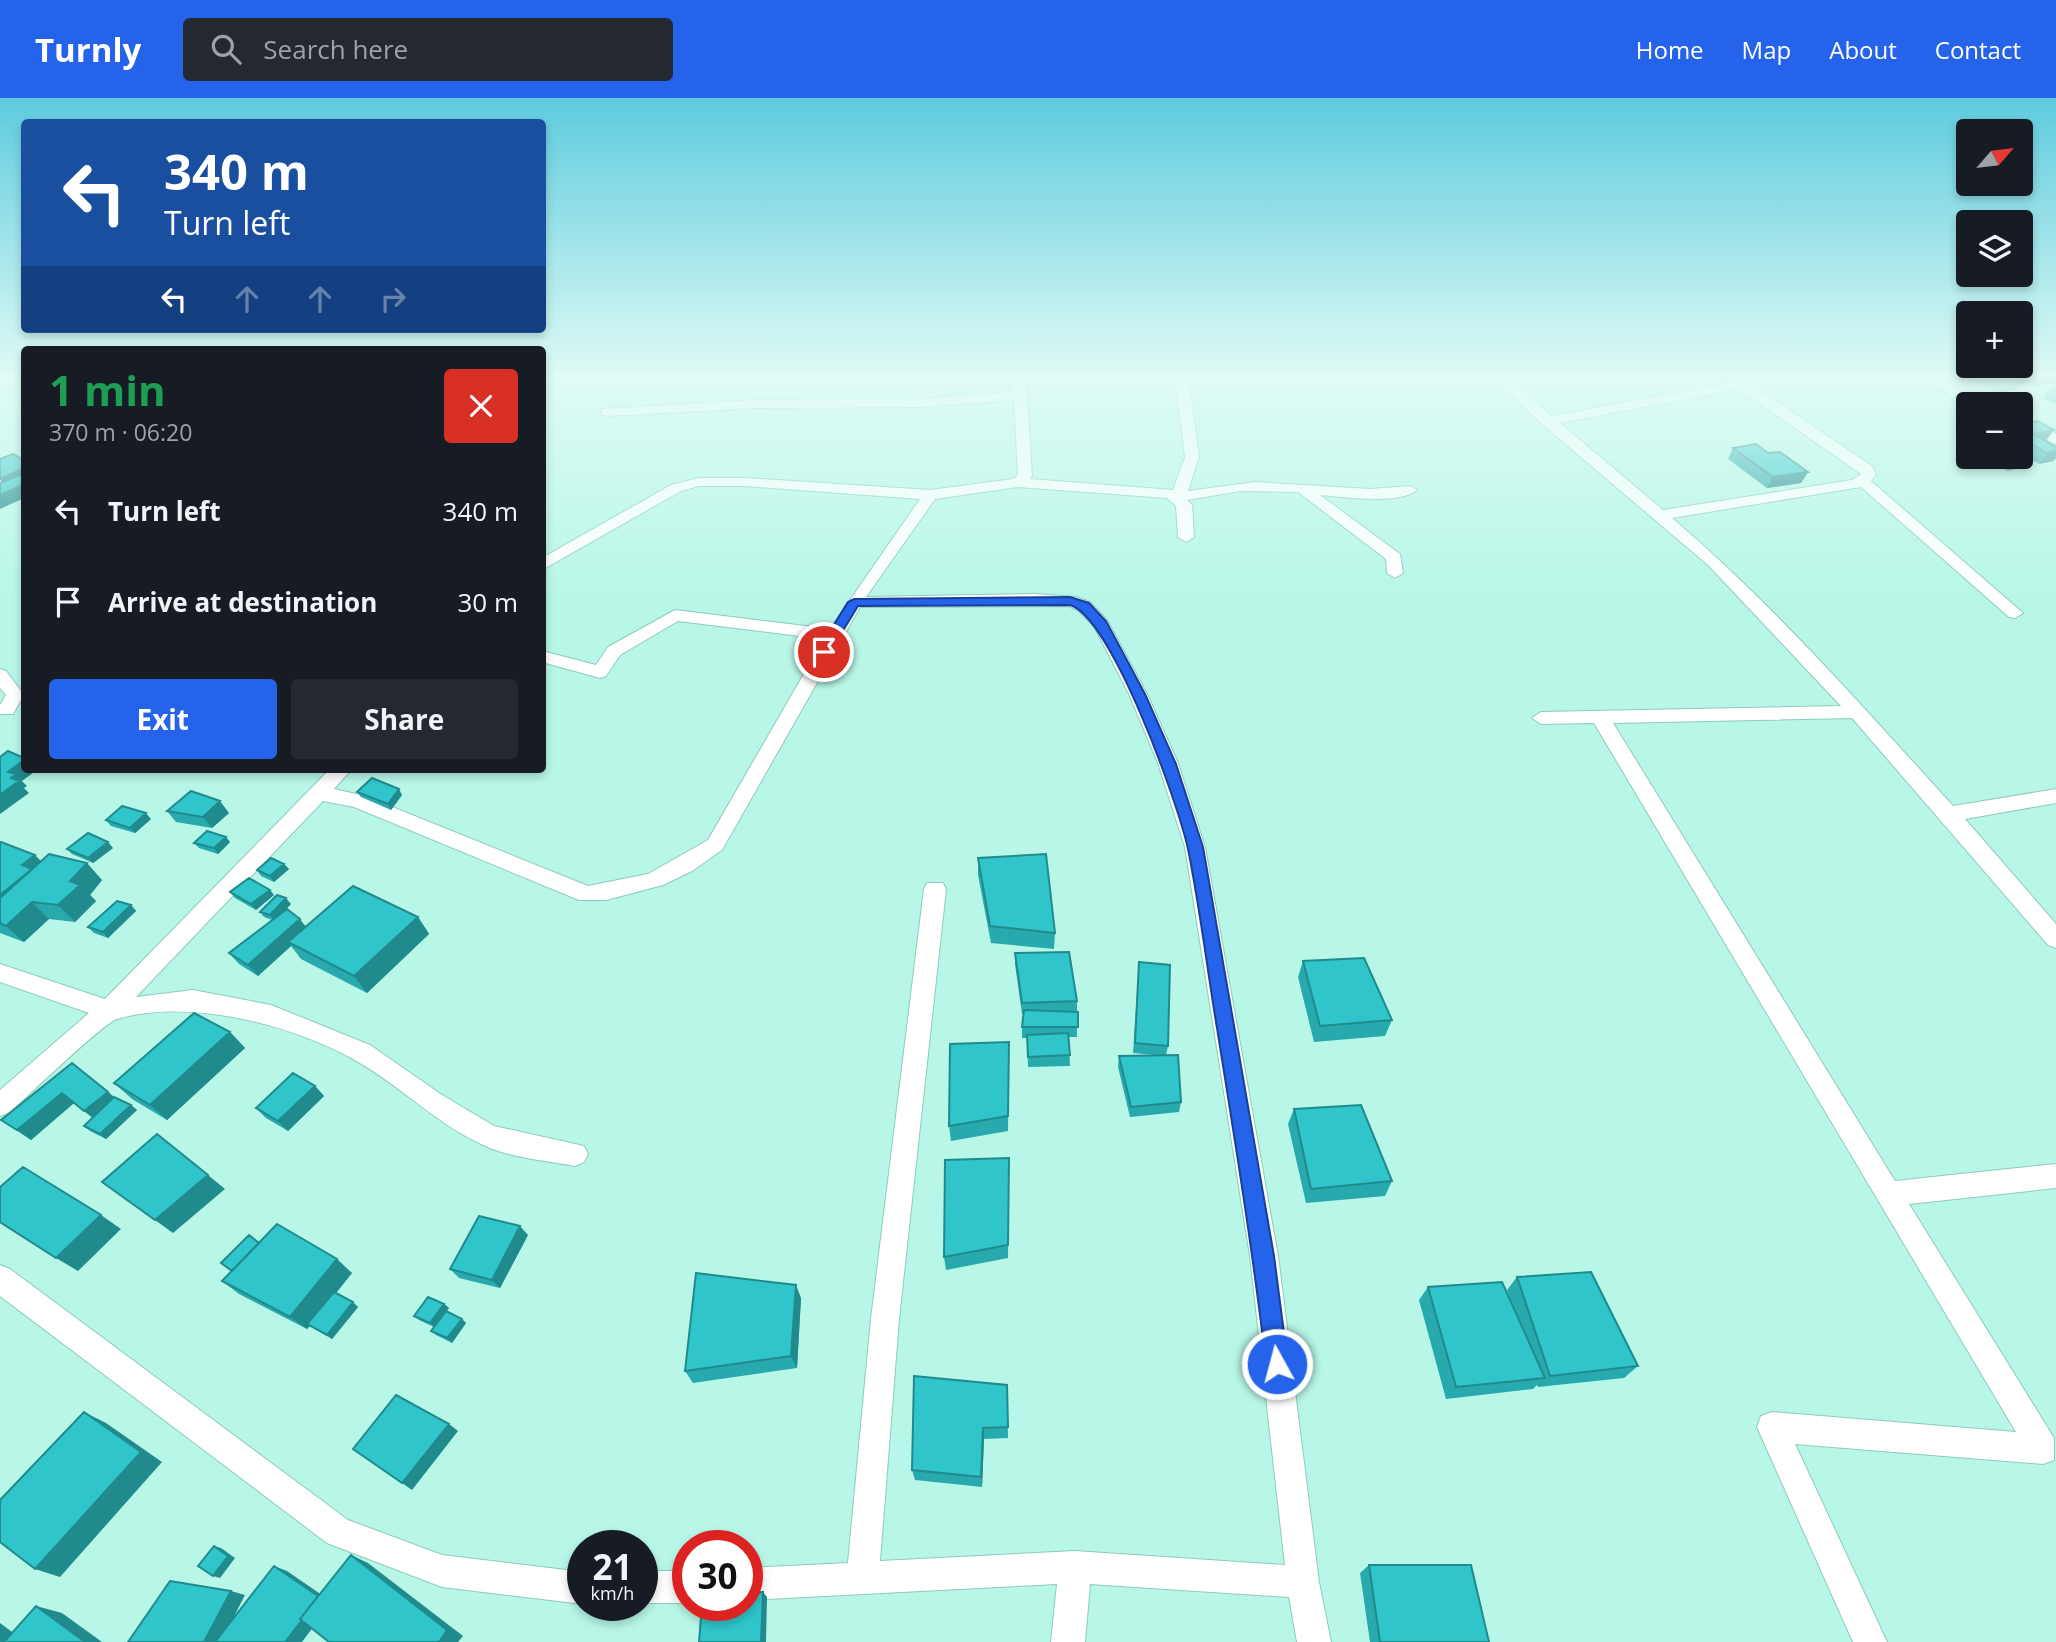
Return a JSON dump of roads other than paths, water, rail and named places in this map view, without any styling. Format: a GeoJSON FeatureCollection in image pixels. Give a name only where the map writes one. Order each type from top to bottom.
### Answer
{"type":"FeatureCollection","features":[{"type":"Feature","properties":{"kind":"street"},"geometry":{"type":"LineString","coordinates":[[1018,483],[1025,476],[1022,449]]}},
{"type":"Feature","properties":{"kind":"street"},"geometry":{"type":"LineString","coordinates":[[1178,498],[1192,457],[1191,449]]}},
{"type":"Feature","properties":{"kind":"street"},"geometry":{"type":"LineString","coordinates":[[1581,449],[1714,562],[1949,814],[2056,939]]}},
{"type":"Feature","properties":{"kind":"street"},"geometry":{"type":"LineString","coordinates":[[1660,515],[1863,481],[1869,474],[1867,469],[1837,449]]}},
{"type":"Feature","properties":{"kind":"street"},"geometry":{"type":"LineString","coordinates":[[1863,481],[2015,612]]}},
{"type":"Feature","properties":{"kind":"street"},"geometry":{"type":"LineString","coordinates":[[546,563],[666,494],[699,482],[745,482],[930,495],[1018,483],[1157,491],[1178,498],[1184,505],[1186,537]]}},
{"type":"Feature","properties":{"kind":"street"},"geometry":{"type":"LineString","coordinates":[[1178,498],[1231,486],[1302,488],[1360,496],[1410,490]]}},
{"type":"Feature","properties":{"kind":"street"},"geometry":{"type":"LineString","coordinates":[[1302,488],[1394,557],[1395,573]]}},
{"type":"Feature","properties":{"kind":"street"},"geometry":{"type":"LineString","coordinates":[[317,793],[358,801],[587,894],[618,892],[683,869],[715,845],[854,602],[930,495]]}},
{"type":"Feature","properties":{"kind":"street"},"geometry":{"type":"LineString","coordinates":[[854,602],[1034,599],[1070,601],[1084,606],[1101,624],[1138,694],[1168,764],[1195,847],[1264,1256],[1303,1582],[1314,1642]]}},
{"type":"Feature","properties":{"kind":"street"},"geometry":{"type":"LineString","coordinates":[[546,657],[600,672],[614,651],[675,615],[834,635]]}},
{"type":"Feature","properties":{"kind":"street"},"geometry":{"type":"LineString","coordinates":[[0,675],[15,695],[3,712]]}},
{"type":"Feature","properties":{"kind":"street"},"geometry":{"type":"LineString","coordinates":[[3,712],[21,705]]}},
{"type":"Feature","properties":{"kind":"street"},"geometry":{"type":"LineString","coordinates":[[1541,718],[1854,712]]}},
{"type":"Feature","properties":{"kind":"street"},"geometry":{"type":"LineString","coordinates":[[1600,717],[2043,1449],[1772,1427],[1870,1642]]}},
{"type":"Feature","properties":{"kind":"street"},"geometry":{"type":"LineString","coordinates":[[0,1105],[110,1010],[338,773]]}},
{"type":"Feature","properties":{"kind":"street"},"geometry":{"type":"LineString","coordinates":[[1949,814],[2056,796]]}},
{"type":"Feature","properties":{"kind":"street"},"geometry":{"type":"LineString","coordinates":[[863,1578],[885,1320],[935,889]]}},
{"type":"Feature","properties":{"kind":"street"},"geometry":{"type":"LineString","coordinates":[[0,973],[110,1010],[193,1000],[271,1015],[362,1052],[433,1103],[487,1135],[515,1144],[575,1154]]}},
{"type":"Feature","properties":{"kind":"street"},"geometry":{"type":"LineString","coordinates":[[1891,1194],[2056,1176]]}},
{"type":"Feature","properties":{"kind":"street"},"geometry":{"type":"LineString","coordinates":[[0,1279],[338,1532],[442,1571],[567,1586]]}},
{"type":"Feature","properties":{"kind":"street"},"geometry":{"type":"LineString","coordinates":[[763,1583],[1075,1567],[1303,1582]]}},
{"type":"Feature","properties":{"kind":"street"},"geometry":{"type":"LineString","coordinates":[[1068,1642],[1075,1567]]}}]}
